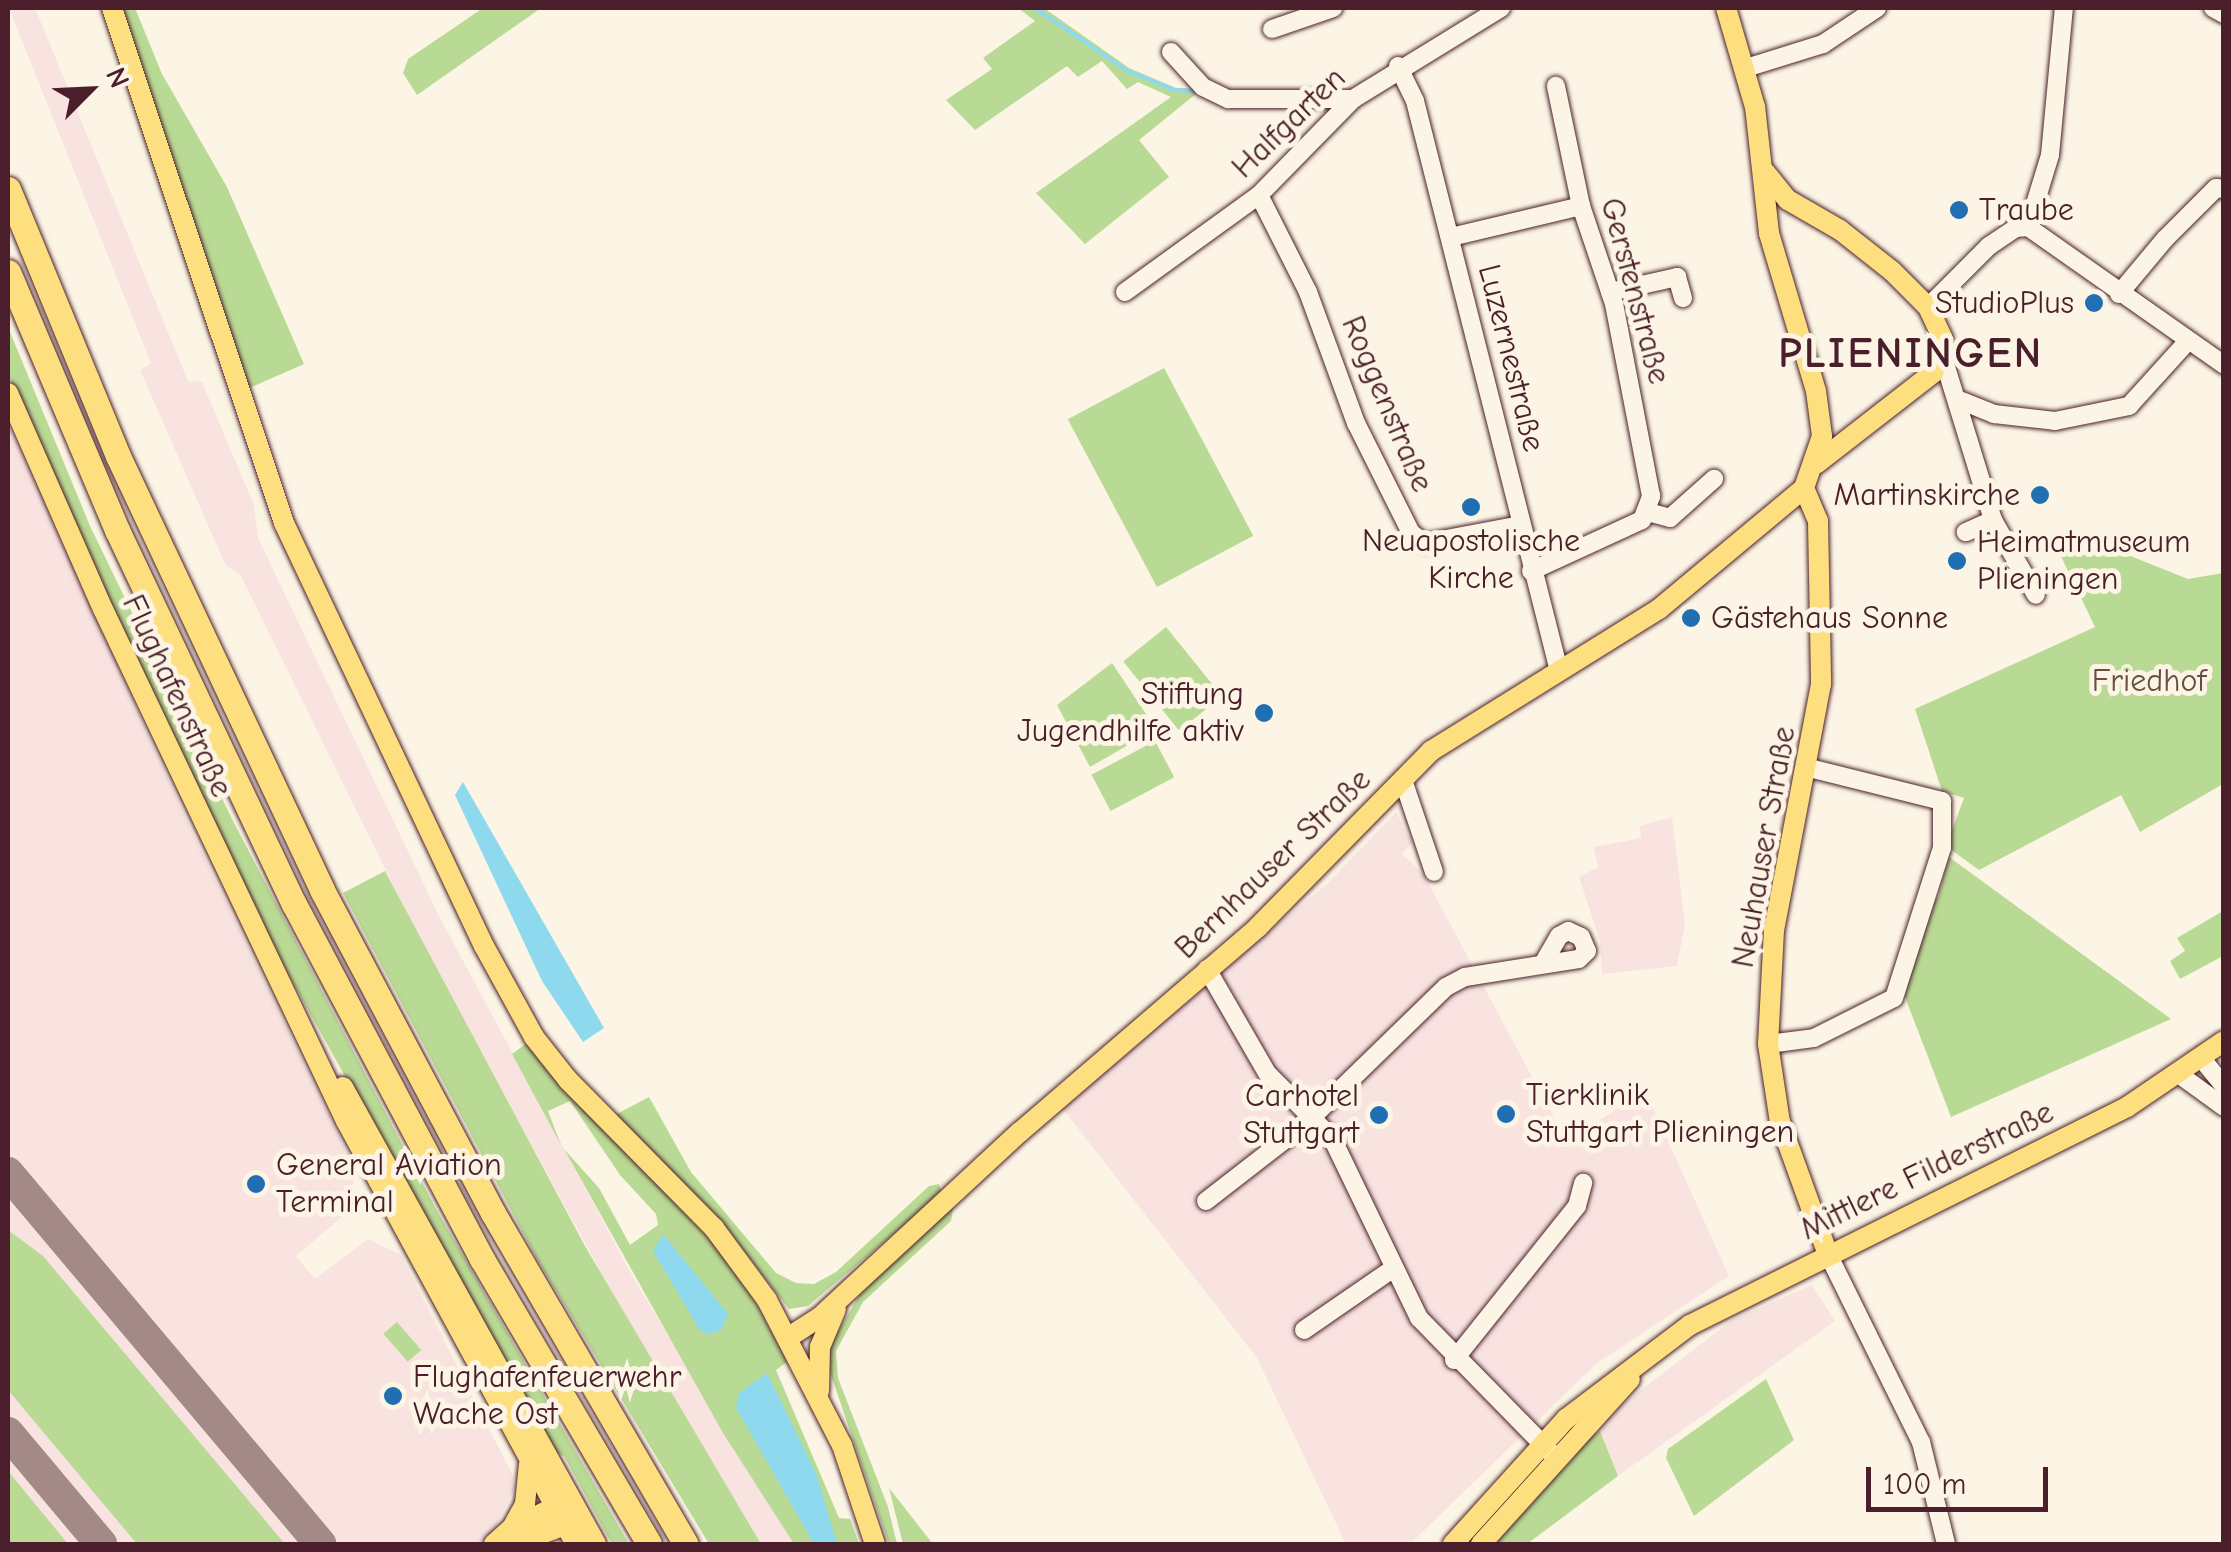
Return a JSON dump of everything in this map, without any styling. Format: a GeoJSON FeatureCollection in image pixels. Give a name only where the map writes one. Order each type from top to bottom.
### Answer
{"type":"FeatureCollection","features":[{"type":"Feature","properties":{"kind":"highway"},"geometry":{"type":"LineString","coordinates":[[8,189],[148,522],[330,905],[492,1213],[686,1544]]}},
{"type":"Feature","properties":{"kind":"highway"},"geometry":{"type":"LineString","coordinates":[[8,272],[117,530],[302,918],[482,1259],[648,1544]]}},
{"type":"Feature","properties":{"kind":"main road"},"geometry":{"type":"LineString","coordinates":[[112,8],[284,523],[507,992],[568,1080],[723,1239],[789,1338],[819,1398],[875,1544]]}},
{"type":"Feature","properties":{"kind":"main road"},"geometry":{"type":"LineString","coordinates":[[1726,8],[1746,68],[1765,172],[1766,216],[1809,356],[1830,441],[1943,369],[1941,333],[1928,307],[1863,247],[1788,200],[1765,172]]}},
{"type":"Feature","properties":{"kind":"main road"},"geometry":{"type":"LineString","coordinates":[[1766,216],[1788,200]]}},
{"type":"Feature","properties":{"kind":"main road","name":"Flughafenstraße"},"geometry":{"type":"LineString","coordinates":[[8,393],[151,712],[302,1020],[368,1165],[529,1462],[569,1519]]}},
{"type":"Feature","properties":{"kind":"main road","name":"Bernhauser Straße"},"geometry":{"type":"LineString","coordinates":[[789,1338],[842,1297],[1307,880],[1456,730],[1659,609],[1804,488],[1830,441]]}},
{"type":"Feature","properties":{"kind":"main road","name":"Neuhauser Straße"},"geometry":{"type":"LineString","coordinates":[[1804,488],[1818,521],[1822,684],[1810,768],[1774,930],[1768,1044],[1780,1122],[1827,1252]]}},
{"type":"Feature","properties":{"kind":"main road","name":"Flughafenstraße"},"geometry":{"type":"LineString","coordinates":[[302,1020],[380,1148],[569,1519]]}},
{"type":"Feature","properties":{"kind":"main road","name":"Mittlere Filderstraße"},"geometry":{"type":"LineString","coordinates":[[1452,1544],[1540,1443],[1690,1324],[1827,1252],[2090,1126],[2180,1075],[2224,1041]]}},
{"type":"Feature","properties":{"kind":"main road"},"geometry":{"type":"LineString","coordinates":[[819,1398],[820,1347],[842,1297]]}},
{"type":"Feature","properties":{"kind":"main road","name":"Mittlere Filderstraße"},"geometry":{"type":"LineString","coordinates":[[1481,1544],[1654,1352]]}},
{"type":"Feature","properties":{"kind":"main road"},"geometry":{"type":"LineString","coordinates":[[513,1536],[525,1504],[529,1462]]}},
{"type":"Feature","properties":{"kind":"main road"},"geometry":{"type":"LineString","coordinates":[[494,1544],[569,1519],[596,1544]]}},
{"type":"Feature","properties":{"kind":"street"},"geometry":{"type":"LineString","coordinates":[[1272,29],[1333,8]]}},
{"type":"Feature","properties":{"kind":"street","name":"Halfgarten"},"geometry":{"type":"LineString","coordinates":[[1125,292],[1259,195],[1353,98],[1398,66],[1501,8]]}},
{"type":"Feature","properties":{"kind":"street"},"geometry":{"type":"LineString","coordinates":[[1746,68],[1823,44],[1877,8]]}},
{"type":"Feature","properties":{"kind":"street"},"geometry":{"type":"LineString","coordinates":[[2028,227],[2050,154],[2064,8]]}},
{"type":"Feature","properties":{"kind":"street"},"geometry":{"type":"LineString","coordinates":[[2213,8],[2224,14]]}},
{"type":"Feature","properties":{"kind":"street"},"geometry":{"type":"LineString","coordinates":[[1171,52],[1204,88],[1228,99],[1353,98]]}},
{"type":"Feature","properties":{"kind":"street","name":"Luzernestraße"},"geometry":{"type":"LineString","coordinates":[[1398,66],[1415,101],[1558,667]]}},
{"type":"Feature","properties":{"kind":"street","name":"Gerstenstraße"},"geometry":{"type":"LineString","coordinates":[[1556,86],[1581,206],[1610,292],[1652,496],[1648,512]]}},
{"type":"Feature","properties":{"kind":"street"},"geometry":{"type":"LineString","coordinates":[[2119,294],[2216,188],[2224,189]]}},
{"type":"Feature","properties":{"kind":"street","name":"Roggenstraße"},"geometry":{"type":"LineString","coordinates":[[1259,195],[1308,292],[1356,424],[1411,533],[1425,543],[1520,525]]}},
{"type":"Feature","properties":{"kind":"street"},"geometry":{"type":"LineString","coordinates":[[1451,237],[1581,206]]}},
{"type":"Feature","properties":{"kind":"street"},"geometry":{"type":"LineString","coordinates":[[1928,307],[1990,245],[2016,228],[2028,227],[2224,365]]}},
{"type":"Feature","properties":{"kind":"street"},"geometry":{"type":"LineString","coordinates":[[1610,292],[1677,276],[1682,298]]}},
{"type":"Feature","properties":{"kind":"street"},"geometry":{"type":"LineString","coordinates":[[1962,401],[1994,414],[2055,421],[2129,406],[2188,342]]}},
{"type":"Feature","properties":{"kind":"street"},"geometry":{"type":"LineString","coordinates":[[1943,369],[1962,401],[1993,520],[2036,595]]}},
{"type":"Feature","properties":{"kind":"street"},"geometry":{"type":"LineString","coordinates":[[1531,571],[1648,512],[1670,518],[1714,480]]}},
{"type":"Feature","properties":{"kind":"street"},"geometry":{"type":"LineString","coordinates":[[1966,532],[1993,520]]}},
{"type":"Feature","properties":{"kind":"street"},"geometry":{"type":"LineString","coordinates":[[1768,1044],[1814,1038],[1894,998],[1942,848],[1942,801],[1810,768]]}},
{"type":"Feature","properties":{"kind":"street"},"geometry":{"type":"LineString","coordinates":[[1403,780],[1434,872]]}},
{"type":"Feature","properties":{"kind":"street"},"geometry":{"type":"LineString","coordinates":[[1206,1201],[1314,1116],[1446,987],[1465,977],[1544,962]]}},
{"type":"Feature","properties":{"kind":"street"},"geometry":{"type":"LineString","coordinates":[[1207,969],[1267,1072],[1332,1138],[1419,1318],[1454,1360],[1558,1460]]}},
{"type":"Feature","properties":{"kind":"street"},"geometry":{"type":"LineString","coordinates":[[2202,1059],[2224,1086]]}},
{"type":"Feature","properties":{"kind":"street"},"geometry":{"type":"LineString","coordinates":[[2180,1075],[2224,1108]]}},
{"type":"Feature","properties":{"kind":"street"},"geometry":{"type":"LineString","coordinates":[[1454,1360],[1568,1219],[1584,1183]]}},
{"type":"Feature","properties":{"kind":"street","name":"Neuhauser Straße"},"geometry":{"type":"LineString","coordinates":[[1827,1252],[1921,1442],[1946,1544]]}},
{"type":"Feature","properties":{"kind":"street"},"geometry":{"type":"LineString","coordinates":[[1304,1330],[1394,1268]]}},
{"type":"Feature","properties":{"kind":"shaded area"},"geometry":{"type":"Polygon","coordinates":[[[9,8],[35,8],[188,381],[202,382],[254,505],[258,538],[440,918],[634,1279],[794,1544],[761,1544],[630,1325],[427,954],[240,574],[226,566],[140,370],[151,363],[9,8]]]}},
{"type":"Feature","properties":{"kind":"shaded area"},"geometry":{"type":"Polygon","coordinates":[[[8,423],[189,825],[355,1169],[349,1211],[296,1256],[315,1279],[368,1239],[401,1255],[513,1476],[514,1489],[487,1544],[8,1544],[8,423]]]}},
{"type":"Feature","properties":{"kind":"shaded area"},"geometry":{"type":"Polygon","coordinates":[[[1396,812],[1412,843],[1402,854],[1424,875],[1567,1142],[1645,1090],[1729,1276],[1597,1363],[1410,1544],[1346,1544],[1257,1358],[1059,1104],[1327,884],[1396,812]]]}},
{"type":"Feature","properties":{"kind":"shaded area"},"geometry":{"type":"Polygon","coordinates":[[[1672,817],[1685,925],[1677,966],[1602,974],[1600,941],[1579,877],[1598,867],[1594,847],[1641,838],[1640,826],[1672,817]]]}},
{"type":"Feature","properties":{"kind":"shaded area"},"geometry":{"type":"Polygon","coordinates":[[[1812,1285],[1835,1321],[1618,1476],[1600,1431],[1610,1414],[1732,1320],[1812,1285]]]}},
{"type":"Feature","properties":{"kind":"green space"},"geometry":{"type":"Polygon","coordinates":[[[120,8],[135,8],[162,74],[227,187],[304,364],[247,389],[120,8]]]}},
{"type":"Feature","properties":{"kind":"green space"},"geometry":{"type":"Polygon","coordinates":[[[483,8],[541,8],[417,95],[403,73],[408,59],[483,8]]]}},
{"type":"Feature","properties":{"kind":"green space"},"geometry":{"type":"Polygon","coordinates":[[[1018,8],[1044,8],[1129,68],[1176,88],[1202,89],[1139,140],[1169,177],[1085,244],[1036,193],[1171,97],[1138,82],[1127,89],[1102,61],[1078,77],[1067,66],[975,130],[946,100],[992,69],[983,58],[1035,21],[1018,8]]]}},
{"type":"Feature","properties":{"kind":"green space"},"geometry":{"type":"Polygon","coordinates":[[[8,327],[90,526],[232,819],[436,1209],[629,1544],[612,1544],[564,1456],[554,1452],[272,945],[55,490],[8,374],[8,327]]]}},
{"type":"Feature","properties":{"kind":"green space"},"geometry":{"type":"Polygon","coordinates":[[[1164,368],[1253,536],[1157,587],[1068,419],[1164,368]]]}},
{"type":"Feature","properties":{"kind":"green space","name":"Friedhof"},"geometry":{"type":"Polygon","coordinates":[[[2083,537],[2188,579],[2223,573],[2223,784],[2140,832],[2121,795],[1979,870],[1946,846],[1964,798],[1942,791],[1915,709],[2095,627],[2058,550],[2083,537]]]}},
{"type":"Feature","properties":{"kind":"green space"},"geometry":{"type":"Polygon","coordinates":[[[1166,627],[1222,696],[1179,731],[1123,662],[1166,627]]]}},
{"type":"Feature","properties":{"kind":"green space"},"geometry":{"type":"Polygon","coordinates":[[[1112,663],[1156,729],[1090,767],[1057,705],[1112,663]]]}},
{"type":"Feature","properties":{"kind":"green space"},"geometry":{"type":"Polygon","coordinates":[[[1155,741],[1174,777],[1111,811],[1091,775],[1155,741]]]}},
{"type":"Feature","properties":{"kind":"green space"},"geometry":{"type":"Polygon","coordinates":[[[1949,857],[2171,1019],[1951,1117],[1905,997],[1922,917],[1938,897],[1949,857]]]}},
{"type":"Feature","properties":{"kind":"green space"},"geometry":{"type":"Polygon","coordinates":[[[385,871],[585,1246],[761,1544],[709,1544],[537,1259],[343,893],[385,871]]]}},
{"type":"Feature","properties":{"kind":"green space"},"geometry":{"type":"Polygon","coordinates":[[[2223,911],[2223,956],[2180,979],[2170,961],[2185,951],[2177,938],[2223,911]]]}},
{"type":"Feature","properties":{"kind":"green space"},"geometry":{"type":"Polygon","coordinates":[[[531,1040],[725,1257],[759,1308],[787,1362],[776,1370],[839,1518],[850,1519],[859,1544],[794,1544],[723,1433],[564,1149],[599,1188],[630,1245],[658,1225],[656,1214],[620,1175],[570,1101],[548,1111],[561,1145],[512,1054],[531,1040]]]}},
{"type":"Feature","properties":{"kind":"green space"},"geometry":{"type":"Polygon","coordinates":[[[649,1097],[691,1172],[776,1273],[796,1283],[814,1284],[836,1272],[929,1186],[939,1184],[942,1193],[808,1306],[789,1309],[715,1214],[613,1116],[649,1097]]]}},
{"type":"Feature","properties":{"kind":"green space"},"geometry":{"type":"Polygon","coordinates":[[[954,1204],[951,1221],[863,1302],[836,1351],[838,1378],[888,1507],[897,1544],[889,1544],[824,1355],[863,1289],[954,1204]]]}},
{"type":"Feature","properties":{"kind":"green space"},"geometry":{"type":"Polygon","coordinates":[[[8,1230],[43,1256],[285,1544],[137,1544],[8,1390],[8,1230]]]}},
{"type":"Feature","properties":{"kind":"green space"},"geometry":{"type":"Polygon","coordinates":[[[397,1322],[421,1350],[408,1362],[383,1334],[397,1322]]]}},
{"type":"Feature","properties":{"kind":"green space"},"geometry":{"type":"Polygon","coordinates":[[[1766,1379],[1794,1440],[1694,1516],[1666,1458],[1668,1449],[1766,1379]]]}},
{"type":"Feature","properties":{"kind":"green space"},"geometry":{"type":"Polygon","coordinates":[[[1600,1431],[1618,1476],[1527,1544],[1491,1544],[1582,1442],[1600,1431]]]}},
{"type":"Feature","properties":{"kind":"green space"},"geometry":{"type":"Polygon","coordinates":[[[8,1471],[68,1544],[8,1544],[8,1471]]]}},
{"type":"Feature","properties":{"kind":"green space"},"geometry":{"type":"Polygon","coordinates":[[[889,1488],[933,1544],[903,1544],[889,1488]]]}},
{"type":"Feature","properties":{"kind":"water"},"geometry":{"type":"Polygon","coordinates":[[[463,782],[604,1028],[583,1042],[542,981],[455,795],[463,782]]]}},
{"type":"Feature","properties":{"kind":"water"},"geometry":{"type":"Polygon","coordinates":[[[663,1234],[728,1314],[721,1330],[708,1335],[699,1329],[653,1251],[663,1234]]]}},
{"type":"Feature","properties":{"kind":"water"},"geometry":{"type":"Polygon","coordinates":[[[767,1373],[816,1473],[837,1544],[814,1544],[736,1408],[739,1393],[767,1373]]]}},
{"type":"Feature","properties":{"kind":"waterway"},"geometry":{"type":"LineString","coordinates":[[1035,8],[1128,71],[1175,90],[1197,91]]}},
{"type":"Feature","properties":{"kind":"taxiway"},"geometry":{"type":"LineString","coordinates":[[8,1173],[320,1544]]}},
{"type":"Feature","properties":{"kind":"taxiway"},"geometry":{"type":"LineString","coordinates":[[8,1433],[101,1544]]}},
{"type":"Feature","properties":{"kind":"place","name":"Traube"},"geometry":{"type":"Point","coordinates":[1959,210]}},
{"type":"Feature","properties":{"kind":"place","name":"StudioPlus"},"geometry":{"type":"Point","coordinates":[2094,303]}},
{"type":"Feature","properties":{"kind":"place","name":"Martinskirche"},"geometry":{"type":"Point","coordinates":[2040,495]}},
{"type":"Feature","properties":{"kind":"place","name":"Neuapostolische Kirche"},"geometry":{"type":"Point","coordinates":[1471,507]}},
{"type":"Feature","properties":{"kind":"place","name":"Heimatmuseum Plieningen"},"geometry":{"type":"Point","coordinates":[1957,561]}},
{"type":"Feature","properties":{"kind":"place","name":"Gästehaus Sonne"},"geometry":{"type":"Point","coordinates":[1691,618]}},
{"type":"Feature","properties":{"kind":"place","name":"Stiftung Jugendhilfe aktiv"},"geometry":{"type":"Point","coordinates":[1264,713]}},
{"type":"Feature","properties":{"kind":"place","name":"Tierklinik Stuttgart Plieningen"},"geometry":{"type":"Point","coordinates":[1506,1114]}},
{"type":"Feature","properties":{"kind":"place","name":"Carhotel Stuttgart"},"geometry":{"type":"Point","coordinates":[1379,1115]}},
{"type":"Feature","properties":{"kind":"place","name":"General Aviation Terminal"},"geometry":{"type":"Point","coordinates":[256,1184]}},
{"type":"Feature","properties":{"kind":"place","name":"Flughafenfeuerwehr Wache Ost"},"geometry":{"type":"Point","coordinates":[393,1396]}},
{"type":"Feature","properties":{"kind":"district","name":"PLIENINGEN"},"geometry":{"type":"Point","coordinates":[1911,354]}}]}
